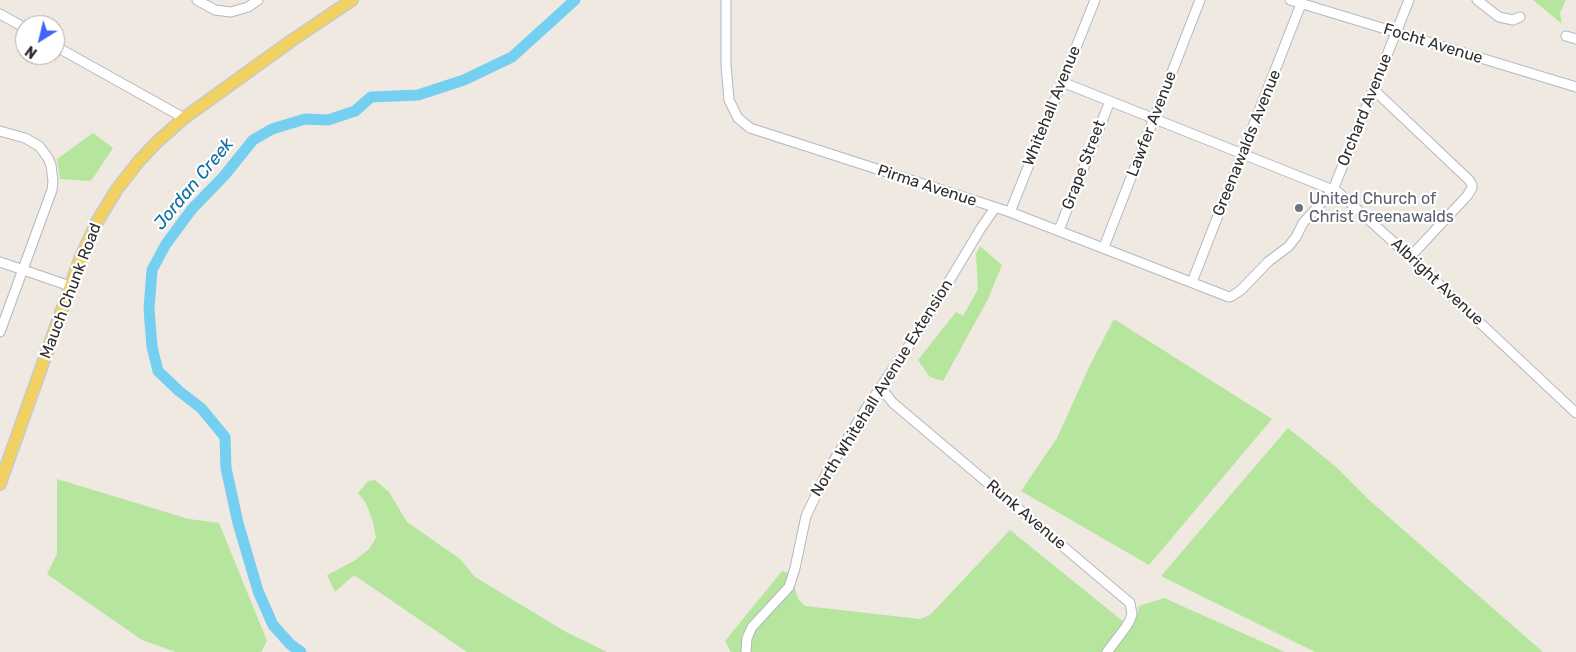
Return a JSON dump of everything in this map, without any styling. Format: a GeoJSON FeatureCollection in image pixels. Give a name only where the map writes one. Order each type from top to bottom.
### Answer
{"type":"FeatureCollection","features":[{"type":"Feature","properties":{"kind":"main road","name":"Mauch Chunk Road"},"geometry":{"type":"LineString","coordinates":[[0,484],[70,286],[89,238],[117,189],[139,161],[184,118],[350,1]]}},
{"type":"Feature","properties":{"kind":"street"},"geometry":{"type":"LineString","coordinates":[[197,0],[214,10],[231,12],[248,7],[258,0]]}},
{"type":"Feature","properties":{"kind":"street","name":"Pirma Avenue"},"geometry":{"type":"LineString","coordinates":[[726,0],[726,65],[729,100],[734,113],[744,124],[768,135],[1010,212],[1229,297]]}},
{"type":"Feature","properties":{"kind":"street","name":"Whitehall Avenue"},"geometry":{"type":"LineString","coordinates":[[1010,212],[1095,0]]}},
{"type":"Feature","properties":{"kind":"street","name":"Lawfer Avenue"},"geometry":{"type":"LineString","coordinates":[[1104,247],[1200,0]]}},
{"type":"Feature","properties":{"kind":"street","name":"Focht Avenue"},"geometry":{"type":"LineString","coordinates":[[1290,0],[1576,87]]}},
{"type":"Feature","properties":{"kind":"street","name":"Orchard Avenue"},"geometry":{"type":"LineString","coordinates":[[1229,297],[1241,290],[1269,261],[1288,247],[1303,223],[1334,190],[1409,0]]}},
{"type":"Feature","properties":{"kind":"street"},"geometry":{"type":"LineString","coordinates":[[1477,0],[1499,17],[1513,20],[1520,18]]}},
{"type":"Feature","properties":{"kind":"street","name":"Greenawalds Avenue"},"geometry":{"type":"LineString","coordinates":[[1192,282],[1302,4]]}},
{"type":"Feature","properties":{"kind":"street"},"geometry":{"type":"LineString","coordinates":[[0,14],[15,22]]}},
{"type":"Feature","properties":{"kind":"street"},"geometry":{"type":"LineString","coordinates":[[1566,36],[1576,39]]}},
{"type":"Feature","properties":{"kind":"street"},"geometry":{"type":"LineString","coordinates":[[65,52],[184,118]]}},
{"type":"Feature","properties":{"kind":"street","name":"Albright Avenue"},"geometry":{"type":"LineString","coordinates":[[1062,82],[1334,190],[1346,198],[1410,256],[1576,413]]}},
{"type":"Feature","properties":{"kind":"street"},"geometry":{"type":"LineString","coordinates":[[1373,89],[1469,180],[1472,188],[1467,196],[1410,256]]}},
{"type":"Feature","properties":{"kind":"street","name":"Grape Street"},"geometry":{"type":"LineString","coordinates":[[1059,230],[1110,100]]}},
{"type":"Feature","properties":{"kind":"street"},"geometry":{"type":"LineString","coordinates":[[0,131],[24,138],[39,146],[48,158],[53,172],[52,190],[0,332]]}},
{"type":"Feature","properties":{"kind":"street","name":"North Whitehall Avenue Extension"},"geometry":{"type":"LineString","coordinates":[[746,652],[747,638],[752,627],[789,587],[806,516],[828,470],[867,407],[921,328],[980,228],[994,208]]}},
{"type":"Feature","properties":{"kind":"street"},"geometry":{"type":"LineString","coordinates":[[0,262],[70,286]]}},
{"type":"Feature","properties":{"kind":"street","name":"Runk Avenue"},"geometry":{"type":"LineString","coordinates":[[881,388],[893,403],[1130,603],[1132,614],[1130,620],[1107,652]]}},
{"type":"Feature","properties":{"kind":"green space"},"geometry":{"type":"Polygon","coordinates":[[[1533,0],[1566,0],[1560,13],[1562,24],[1533,0]]]}},
{"type":"Feature","properties":{"kind":"green space"},"geometry":{"type":"Polygon","coordinates":[[[93,133],[113,148],[93,178],[90,181],[60,179],[57,159],[93,133]]]}},
{"type":"Feature","properties":{"kind":"green space"},"geometry":{"type":"Polygon","coordinates":[[[980,246],[1002,265],[988,299],[943,381],[930,377],[918,360],[956,312],[963,316],[978,289],[976,254],[980,246]]]}},
{"type":"Feature","properties":{"kind":"green space"},"geometry":{"type":"Polygon","coordinates":[[[1114,319],[1272,419],[1149,565],[1021,491],[1057,438],[1090,365],[1114,319]]]}},
{"type":"Feature","properties":{"kind":"green space"},"geometry":{"type":"Polygon","coordinates":[[[1288,428],[1335,466],[1367,498],[1543,652],[1315,652],[1161,576],[1288,428]]]}},
{"type":"Feature","properties":{"kind":"green space"},"geometry":{"type":"Polygon","coordinates":[[[57,479],[189,519],[219,523],[267,641],[261,652],[176,652],[142,640],[47,574],[57,554],[57,479]]]}},
{"type":"Feature","properties":{"kind":"green space"},"geometry":{"type":"Polygon","coordinates":[[[375,480],[389,492],[407,522],[460,559],[475,577],[566,632],[607,652],[467,652],[354,575],[335,592],[327,575],[354,561],[369,549],[376,538],[373,522],[366,503],[358,493],[368,481],[375,480]]]}},
{"type":"Feature","properties":{"kind":"green space"},"geometry":{"type":"Polygon","coordinates":[[[1010,530],[1130,627],[1136,619],[1139,606],[1164,598],[1285,652],[731,652],[725,641],[782,571],[789,573],[799,600],[805,606],[920,619],[930,615],[1010,530]]]}},
{"type":"Feature","properties":{"kind":"waterway","name":"Jordan Creek"},"geometry":{"type":"LineString","coordinates":[[301,652],[290,644],[273,625],[258,591],[238,523],[226,468],[225,437],[201,408],[158,371],[152,347],[149,309],[152,270],[166,244],[192,209],[224,176],[253,140],[272,129],[305,119],[328,120],[355,111],[371,97],[418,95],[464,80],[512,57],[575,0]]}},
{"type":"Feature","properties":{"kind":"place","name":"United Church of Christ Greenawalds"},"geometry":{"type":"Point","coordinates":[1299,208]}}]}
